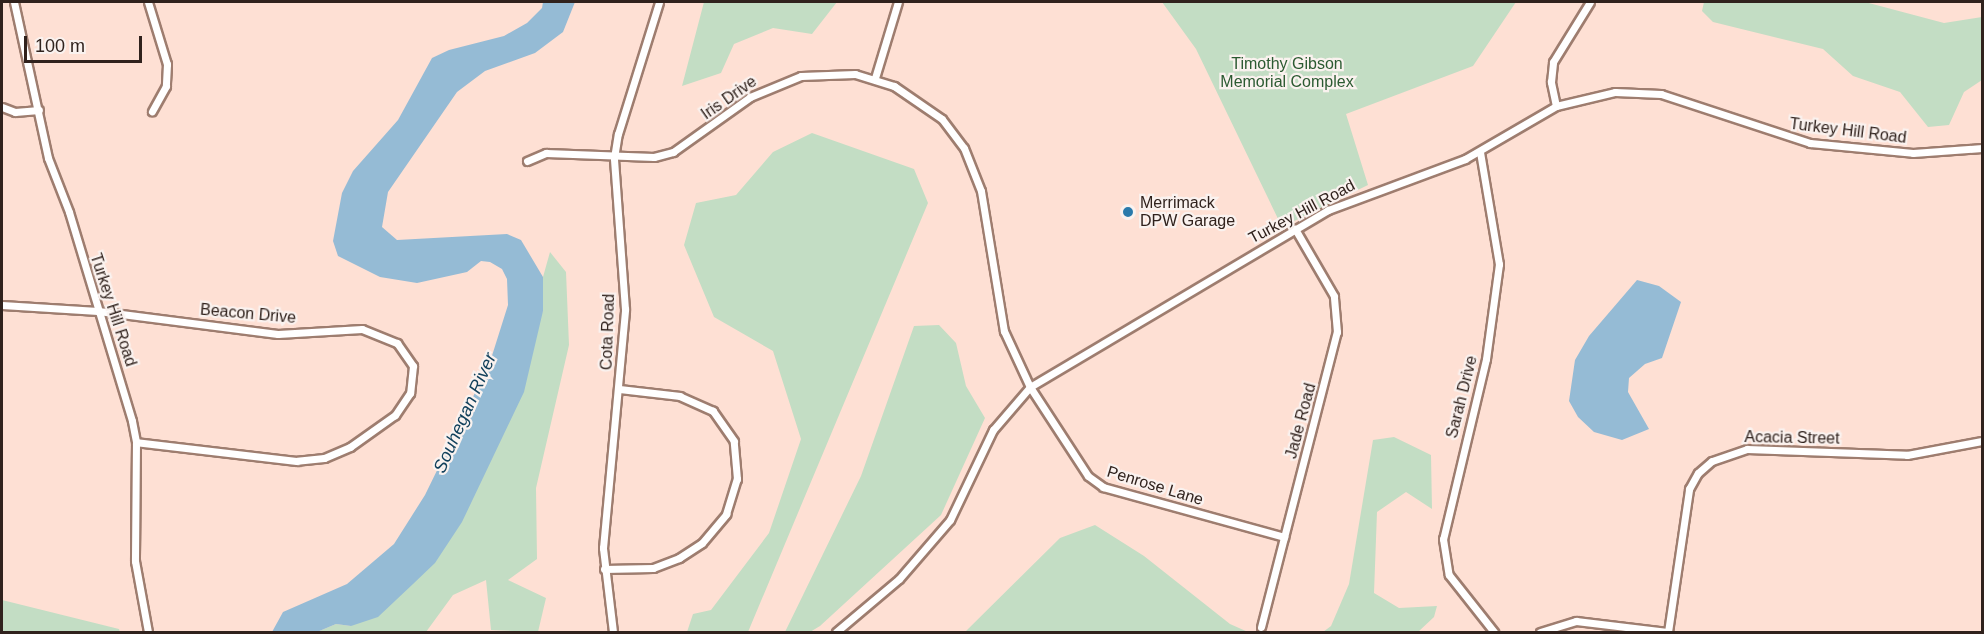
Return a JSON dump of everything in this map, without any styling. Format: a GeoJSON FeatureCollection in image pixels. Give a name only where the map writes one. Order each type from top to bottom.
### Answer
{"type":"FeatureCollection","features":[{"type":"Feature","properties":{"kind":"street","name":"Turkey Hill Road"},"geometry":{"type":"LineString","coordinates":[[14,2],[48,158],[98,310],[136,442],[135,561],[148,633]]}},
{"type":"Feature","properties":{"kind":"street"},"geometry":{"type":"LineString","coordinates":[[148,2],[167,64],[166,86],[152,111]]}},
{"type":"Feature","properties":{"kind":"street","name":"Cota Road"},"geometry":{"type":"LineString","coordinates":[[613,633],[604,570],[604,522],[619,389],[625,309],[614,158],[618,134],[659,2]]}},
{"type":"Feature","properties":{"kind":"street"},"geometry":{"type":"LineString","coordinates":[[875,78],[898,2]]}},
{"type":"Feature","properties":{"kind":"street"},"geometry":{"type":"LineString","coordinates":[[1556,106],[1551,82],[1553,62],[1590,2]]}},
{"type":"Feature","properties":{"kind":"street","name":"Iris Drive"},"geometry":{"type":"LineString","coordinates":[[527,161],[546,153],[614,158],[654,157],[673,152],[750,97],[783,81],[819,73],[875,78],[927,107],[964,148],[981,191],[1004,331],[1030,387]]}},
{"type":"Feature","properties":{"kind":"street","name":"Turkey Hill Road"},"geometry":{"type":"LineString","coordinates":[[836,633],[893,585],[950,520],[993,430],[1030,387],[1341,203],[1480,152],[1556,106],[1615,92],[1661,94],[1810,143],[1913,153],[1983,148]]}},
{"type":"Feature","properties":{"kind":"street"},"geometry":{"type":"LineString","coordinates":[[2,107],[15,112],[39,110]]}},
{"type":"Feature","properties":{"kind":"street","name":"Sarah Drive"},"geometry":{"type":"LineString","coordinates":[[1480,152],[1499,264],[1486,359],[1443,539],[1449,575],[1494,633]]}},
{"type":"Feature","properties":{"kind":"street","name":"Jade Road"},"geometry":{"type":"LineString","coordinates":[[1261,627],[1333,352],[1338,314],[1325,278],[1295,229]]}},
{"type":"Feature","properties":{"kind":"street","name":"Beacon Drive"},"geometry":{"type":"LineString","coordinates":[[2,304],[98,310],[278,334],[362,329],[397,343],[413,366],[410,393],[395,415],[350,447],[324,458],[297,461],[136,442]]}},
{"type":"Feature","properties":{"kind":"street","name":"Penrose Lane"},"geometry":{"type":"LineString","coordinates":[[1030,387],[1088,476],[1103,487],[1284,537]]}},
{"type":"Feature","properties":{"kind":"street"},"geometry":{"type":"LineString","coordinates":[[604,570],[653,568],[679,558],[702,543],[726,514],[736,479],[734,441],[713,411],[680,396],[619,389]]}},
{"type":"Feature","properties":{"kind":"street","name":"Acacia Street"},"geometry":{"type":"LineString","coordinates":[[1668,633],[1689,489],[1698,473],[1712,461],[1747,449],[1907,455],[1983,441]]}},
{"type":"Feature","properties":{"kind":"street"},"geometry":{"type":"LineString","coordinates":[[1540,633],[1576,621],[1668,633]]}},
{"type":"Feature","properties":{"kind":"green space"},"geometry":{"type":"Polygon","coordinates":[[[704,2],[837,2],[812,34],[773,28],[734,44],[721,73],[682,86],[704,2]]]}},
{"type":"Feature","properties":{"kind":"green space","name":"Timothy Gibson Memorial Complex"},"geometry":{"type":"Polygon","coordinates":[[[1162,2],[1516,2],[1473,66],[1346,114],[1368,185],[1282,227],[1196,49],[1162,2]]]}},
{"type":"Feature","properties":{"kind":"green space"},"geometry":{"type":"Polygon","coordinates":[[[1704,2],[1865,2],[1944,23],[1982,17],[1982,80],[1964,92],[1949,125],[1928,127],[1900,92],[1853,76],[1823,49],[1713,22],[1702,11],[1704,2]]]}},
{"type":"Feature","properties":{"kind":"green space"},"geometry":{"type":"Polygon","coordinates":[[[812,133],[914,169],[928,203],[748,632],[687,632],[693,614],[711,610],[769,533],[801,439],[773,351],[714,317],[684,245],[696,203],[736,195],[773,152],[812,133]]]}},
{"type":"Feature","properties":{"kind":"green space"},"geometry":{"type":"Polygon","coordinates":[[[550,252],[566,272],[569,345],[536,488],[537,559],[508,580],[546,598],[538,632],[491,630],[486,580],[453,595],[426,632],[317,632],[336,624],[351,626],[543,311],[543,277],[550,252]]]}},
{"type":"Feature","properties":{"kind":"green space"},"geometry":{"type":"Polygon","coordinates":[[[939,325],[956,343],[966,386],[985,418],[941,515],[820,626],[810,632],[785,632],[861,476],[914,326],[939,325]]]}},
{"type":"Feature","properties":{"kind":"green space"},"geometry":{"type":"Polygon","coordinates":[[[1394,437],[1431,455],[1432,509],[1406,492],[1377,512],[1374,593],[1399,608],[1437,606],[1434,617],[1418,632],[1323,632],[1331,626],[1349,584],[1373,440],[1394,437]]]}},
{"type":"Feature","properties":{"kind":"green space"},"geometry":{"type":"Polygon","coordinates":[[[1095,525],[1144,556],[1230,624],[1248,632],[965,632],[1060,538],[1095,525]]]}},
{"type":"Feature","properties":{"kind":"green space"},"geometry":{"type":"Polygon","coordinates":[[[2,600],[119,629],[120,632],[2,632],[2,600]]]}},
{"type":"Feature","properties":{"kind":"water"},"geometry":{"type":"Polygon","coordinates":[[[543,2],[575,2],[563,32],[535,53],[485,71],[457,92],[388,192],[382,227],[397,240],[507,234],[521,240],[543,277],[543,311],[524,392],[462,522],[435,563],[413,584],[378,617],[351,626],[336,624],[317,632],[272,632],[283,612],[347,584],[394,544],[425,495],[490,362],[508,305],[507,279],[502,269],[490,262],[481,261],[467,272],[417,283],[380,277],[338,256],[333,241],[342,193],[353,171],[398,120],[432,58],[449,50],[504,36],[527,23],[542,8],[543,2]]]}},
{"type":"Feature","properties":{"kind":"water"},"geometry":{"type":"Polygon","coordinates":[[[1637,280],[1659,286],[1681,302],[1662,358],[1645,364],[1629,378],[1628,392],[1649,429],[1622,440],[1594,432],[1578,417],[1569,401],[1575,360],[1589,336],[1637,280]]]}},
{"type":"Feature","properties":{"kind":"place","name":"Merrimack DPW Garage"},"geometry":{"type":"Point","coordinates":[1128,212]}},
{"type":"Feature","properties":{"kind":"water label","name":"Souhegan River"},"geometry":{"type":"Point","coordinates":[465,413]}}]}
